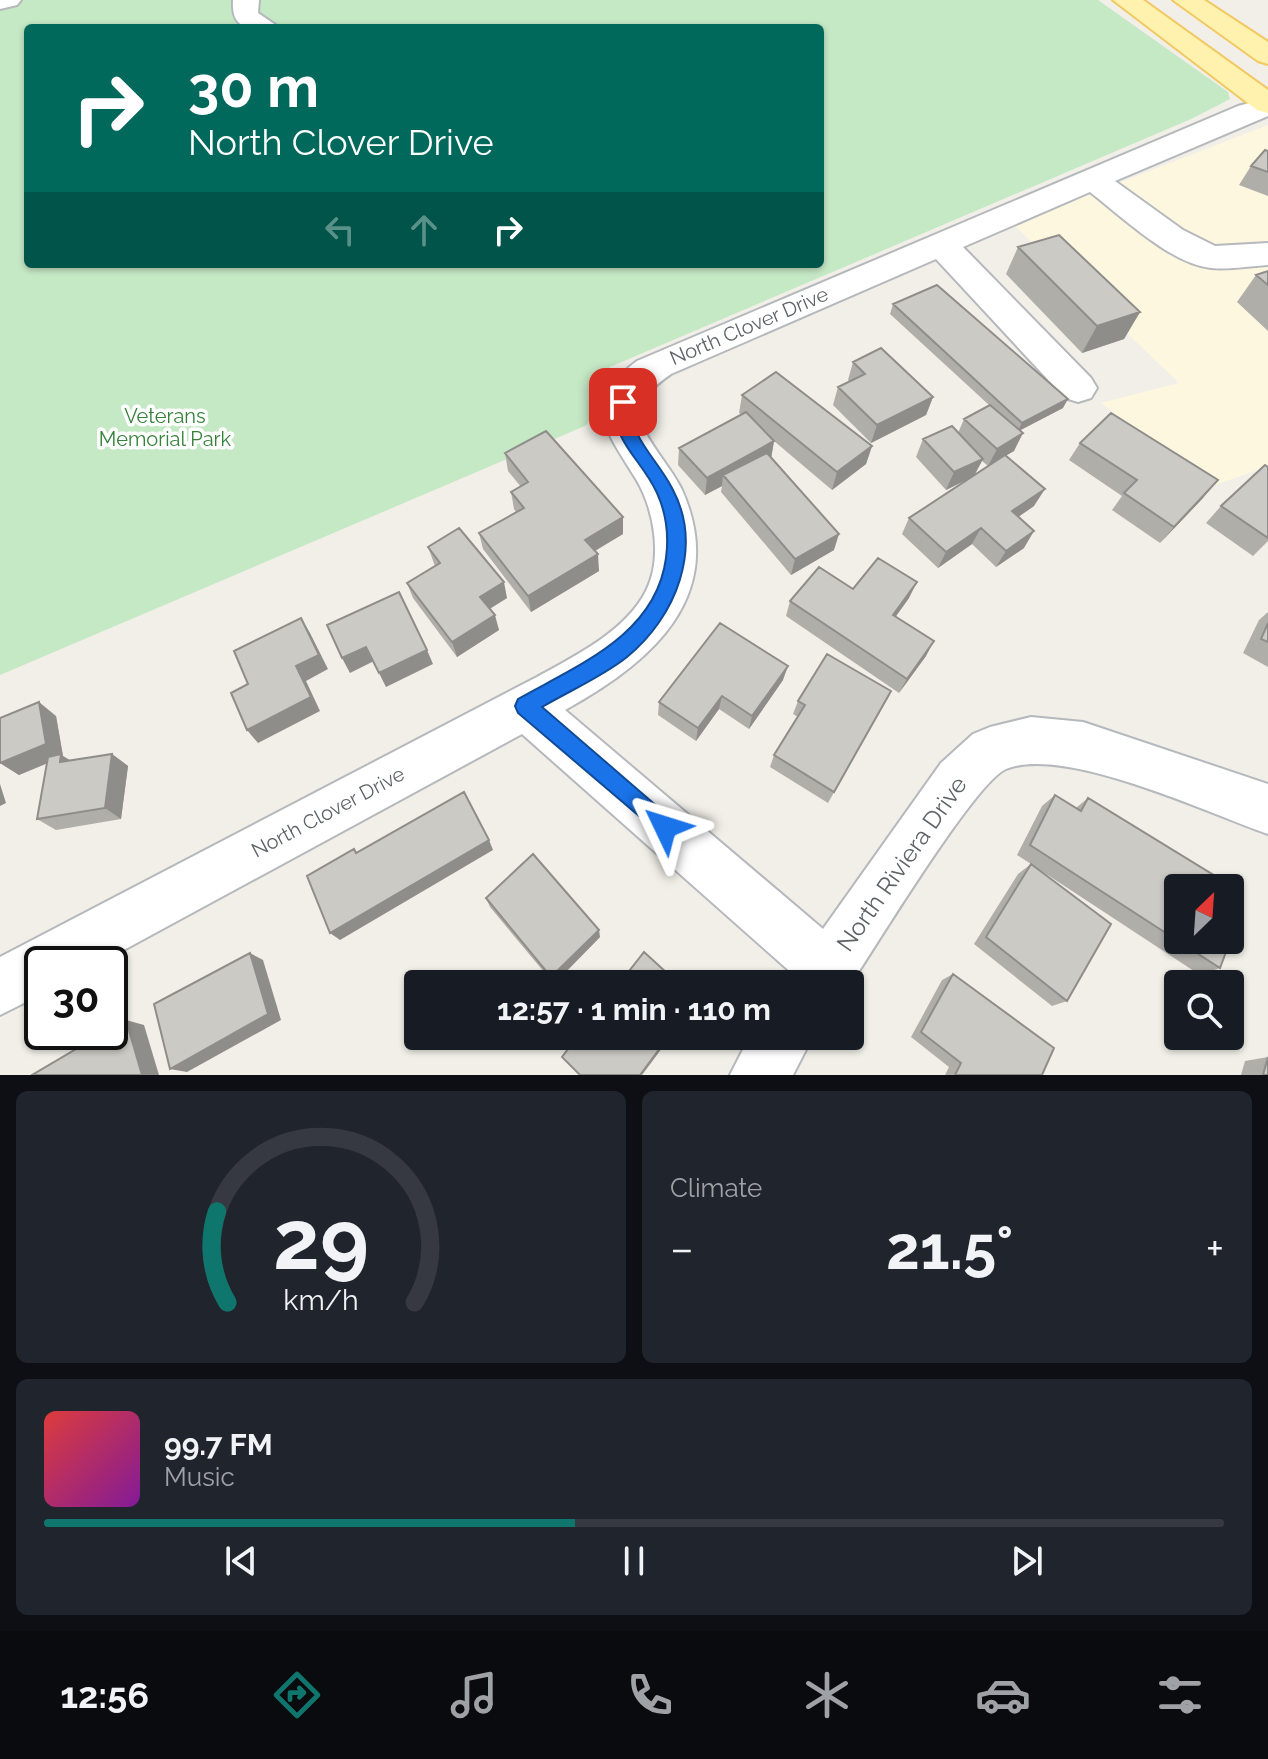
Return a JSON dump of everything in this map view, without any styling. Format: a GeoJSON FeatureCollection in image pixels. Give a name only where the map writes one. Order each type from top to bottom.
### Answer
{"type":"FeatureCollection","features":[{"type":"Feature","properties":{"kind":"main road"},"geometry":{"type":"LineString","coordinates":[[1127,0],[1268,81]]}},
{"type":"Feature","properties":{"kind":"main road"},"geometry":{"type":"LineString","coordinates":[[1127,0],[1268,106]]}},
{"type":"Feature","properties":{"kind":"main road"},"geometry":{"type":"LineString","coordinates":[[1186,0],[1268,55]]}},
{"type":"Feature","properties":{"kind":"main road"},"geometry":{"type":"LineString","coordinates":[[1194,0],[1268,34]]}},
{"type":"Feature","properties":{"kind":"street"},"geometry":{"type":"LineString","coordinates":[[0,1],[8,0]]}},
{"type":"Feature","properties":{"kind":"street"},"geometry":{"type":"LineString","coordinates":[[246,0],[245,16],[260,24]]}},
{"type":"Feature","properties":{"kind":"street","name":"North Clover Drive"},"geometry":{"type":"LineString","coordinates":[[76,946],[525,706],[619,652],[650,623],[672,581],[678,532],[665,491],[622,424],[623,402],[635,380],[658,365],[1268,106]]}},
{"type":"Feature","properties":{"kind":"street"},"geometry":{"type":"LineString","coordinates":[[1093,179],[1171,238],[1211,257],[1268,254]]}},
{"type":"Feature","properties":{"kind":"street"},"geometry":{"type":"LineString","coordinates":[[941,244],[1078,388]]}},
{"type":"Feature","properties":{"kind":"street"},"geometry":{"type":"LineString","coordinates":[[525,706],[816,970]]}},
{"type":"Feature","properties":{"kind":"street","name":"North Riviera Drive"},"geometry":{"type":"LineString","coordinates":[[827,970],[958,780],[990,750],[1031,740],[1083,745],[1268,809]]}},
{"type":"Feature","properties":{"kind":"street","name":"North Clover Drive"},"geometry":{"type":"LineString","coordinates":[[0,987],[24,974]]}},
{"type":"Feature","properties":{"kind":"street"},"geometry":{"type":"LineString","coordinates":[[759,1075],[775,1050]]}},
{"type":"Feature","properties":{"kind":"shaded area"},"geometry":{"type":"Polygon","coordinates":[[[1268,125],[1268,473],[1261,469],[1212,486],[1101,403],[1179,383],[1013,224],[1268,125]]]}},
{"type":"Feature","properties":{"kind":"green space","name":"Veterans Memorial Park"},"geometry":{"type":"Polygon","coordinates":[[[0,0],[1098,0],[1228,92],[1230,99],[1191,119],[610,367],[587,425],[0,675],[0,0]]]}},
{"type":"Feature","properties":{"kind":"building"},"geometry":{"type":"Polygon","coordinates":[[[1265,150],[1268,151],[1268,172],[1251,166],[1265,150]]]}},
{"type":"Feature","properties":{"kind":"building"},"geometry":{"type":"Polygon","coordinates":[[[1059,235],[1140,312],[1097,326],[1018,247],[1059,235]]]}},
{"type":"Feature","properties":{"kind":"building"},"geometry":{"type":"Polygon","coordinates":[[[1268,271],[1268,285],[1256,275],[1268,271]]]}},
{"type":"Feature","properties":{"kind":"building"},"geometry":{"type":"Polygon","coordinates":[[[937,285],[1068,399],[1022,423],[893,304],[937,285]]]}},
{"type":"Feature","properties":{"kind":"building"},"geometry":{"type":"Polygon","coordinates":[[[881,348],[933,397],[877,425],[838,387],[865,374],[853,362],[881,348]]]}},
{"type":"Feature","properties":{"kind":"building"},"geometry":{"type":"Polygon","coordinates":[[[776,372],[872,446],[837,472],[742,395],[776,372]]]}},
{"type":"Feature","properties":{"kind":"building"},"geometry":{"type":"Polygon","coordinates":[[[990,405],[1023,433],[997,449],[964,419],[990,405]]]}},
{"type":"Feature","properties":{"kind":"building"},"geometry":{"type":"Polygon","coordinates":[[[746,412],[774,441],[707,478],[679,448],[746,412]]]}},
{"type":"Feature","properties":{"kind":"building"},"geometry":{"type":"Polygon","coordinates":[[[1111,413],[1218,480],[1174,527],[1124,493],[1137,480],[1080,443],[1111,413]]]}},
{"type":"Feature","properties":{"kind":"building"},"geometry":{"type":"Polygon","coordinates":[[[952,426],[983,459],[954,472],[923,439],[952,426]]]}},
{"type":"Feature","properties":{"kind":"building"},"geometry":{"type":"Polygon","coordinates":[[[546,431],[623,517],[585,540],[598,554],[528,596],[479,533],[524,508],[511,492],[528,482],[505,453],[546,431]]]}},
{"type":"Feature","properties":{"kind":"building"},"geometry":{"type":"Polygon","coordinates":[[[767,453],[839,534],[795,559],[723,475],[767,453]]]}},
{"type":"Feature","properties":{"kind":"building"},"geometry":{"type":"Polygon","coordinates":[[[1005,455],[1045,489],[1012,511],[1034,531],[1006,551],[981,528],[946,552],[909,518],[1005,455]]]}},
{"type":"Feature","properties":{"kind":"building"},"geometry":{"type":"Polygon","coordinates":[[[1265,465],[1268,467],[1268,538],[1221,506],[1265,465]]]}},
{"type":"Feature","properties":{"kind":"building"},"geometry":{"type":"Polygon","coordinates":[[[459,528],[504,582],[480,597],[495,615],[452,642],[407,583],[440,563],[428,547],[459,528]]]}},
{"type":"Feature","properties":{"kind":"building"},"geometry":{"type":"Polygon","coordinates":[[[878,558],[917,582],[893,615],[934,641],[907,679],[790,601],[819,567],[853,589],[878,558]]]}},
{"type":"Feature","properties":{"kind":"building"},"geometry":{"type":"Polygon","coordinates":[[[399,592],[427,650],[379,673],[366,647],[342,658],[327,625],[399,592]]]}},
{"type":"Feature","properties":{"kind":"building"},"geometry":{"type":"Polygon","coordinates":[[[301,618],[319,655],[296,666],[311,697],[247,730],[231,693],[248,684],[234,651],[301,618]]]}},
{"type":"Feature","properties":{"kind":"building"},"geometry":{"type":"Polygon","coordinates":[[[720,623],[788,666],[752,716],[722,696],[698,728],[659,702],[720,623]]]}},
{"type":"Feature","properties":{"kind":"building"},"geometry":{"type":"Polygon","coordinates":[[[1268,623],[1268,642],[1261,639],[1268,623]]]}},
{"type":"Feature","properties":{"kind":"building"},"geometry":{"type":"Polygon","coordinates":[[[827,654],[891,691],[834,792],[774,755],[805,705],[798,701],[827,654]]]}},
{"type":"Feature","properties":{"kind":"building"},"geometry":{"type":"Polygon","coordinates":[[[39,702],[46,744],[0,763],[0,718],[39,702]]]}},
{"type":"Feature","properties":{"kind":"building"},"geometry":{"type":"Polygon","coordinates":[[[61,754],[60,762],[112,754],[105,808],[37,819],[48,757],[61,754]]]}},
{"type":"Feature","properties":{"kind":"building"},"geometry":{"type":"Polygon","coordinates":[[[464,792],[489,840],[330,933],[307,876],[354,849],[356,853],[464,792]]]}},
{"type":"Feature","properties":{"kind":"building"},"geometry":{"type":"Polygon","coordinates":[[[1055,795],[1081,811],[1088,798],[1212,874],[1164,874],[1164,932],[1030,845],[1055,795]]]}},
{"type":"Feature","properties":{"kind":"building"},"geometry":{"type":"Polygon","coordinates":[[[533,854],[599,930],[558,970],[545,970],[486,898],[533,854]]]}},
{"type":"Feature","properties":{"kind":"building"},"geometry":{"type":"Polygon","coordinates":[[[1031,864],[1111,924],[1067,1001],[986,937],[1031,864]]]}},
{"type":"Feature","properties":{"kind":"building"},"geometry":{"type":"Polygon","coordinates":[[[644,952],[664,970],[630,970],[644,952]]]}},
{"type":"Feature","properties":{"kind":"building"},"geometry":{"type":"Polygon","coordinates":[[[250,953],[268,1014],[170,1069],[154,1004],[250,953]]]}},
{"type":"Feature","properties":{"kind":"building"},"geometry":{"type":"Polygon","coordinates":[[[1198,954],[1225,954],[1220,968],[1198,954]]]}},
{"type":"Feature","properties":{"kind":"building"},"geometry":{"type":"Polygon","coordinates":[[[953,974],[1054,1048],[1042,1075],[955,1075],[961,1063],[921,1032],[953,974]]]}},
{"type":"Feature","properties":{"kind":"building"},"geometry":{"type":"Polygon","coordinates":[[[128,1027],[142,1075],[32,1075],[74,1050],[128,1050],[128,1027]]]}},
{"type":"Feature","properties":{"kind":"building"},"geometry":{"type":"Polygon","coordinates":[[[567,1050],[659,1050],[640,1075],[580,1075],[562,1057],[567,1050]]]}},
{"type":"Feature","properties":{"kind":"building"},"geometry":{"type":"Polygon","coordinates":[[[1268,1057],[1268,1075],[1263,1075],[1268,1057]]]}},
{"type":"Feature","properties":{"kind":"route"},"geometry":{"type":"LineString","coordinates":[[623,402],[622,424],[665,491],[678,532],[672,581],[650,623],[619,652],[525,706],[665,827]]}}]}
